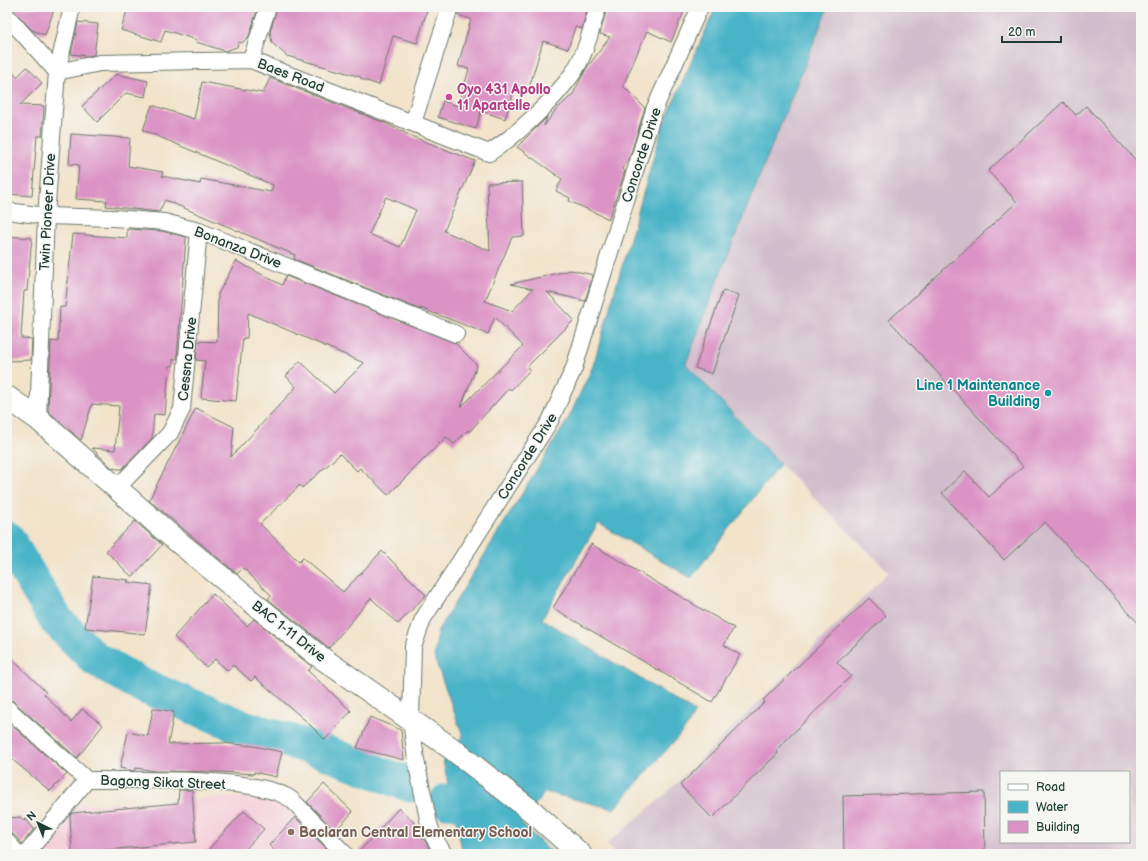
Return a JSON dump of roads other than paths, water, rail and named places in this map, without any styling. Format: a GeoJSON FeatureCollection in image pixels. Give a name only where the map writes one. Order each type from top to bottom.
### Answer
{"type":"FeatureCollection","features":[{"type":"Feature","properties":{"kind":"street","name":"Twin Pioneer Drive"},"geometry":{"type":"LineString","coordinates":[[38,419],[46,216],[57,72],[72,7]]}},
{"type":"Feature","properties":{"kind":"street"},"geometry":{"type":"LineString","coordinates":[[251,60],[268,7]]}},
{"type":"Feature","properties":{"kind":"street"},"geometry":{"type":"LineString","coordinates":[[413,123],[450,7]]}},
{"type":"Feature","properties":{"kind":"street","name":"Baes Road"},"geometry":{"type":"LineString","coordinates":[[57,72],[100,63],[251,60],[489,153],[504,143],[522,127],[554,95],[573,72],[586,46],[598,7]]}},
{"type":"Feature","properties":{"kind":"street","name":"Concorde Drive"},"geometry":{"type":"LineString","coordinates":[[444,854],[433,836],[429,824],[416,760],[411,719],[413,648],[423,619],[550,421],[574,368],[654,110],[700,7]]}},
{"type":"Feature","properties":{"kind":"street"},"geometry":{"type":"LineString","coordinates":[[7,16],[57,72]]}},
{"type":"Feature","properties":{"kind":"street","name":"Bonanza Drive"},"geometry":{"type":"LineString","coordinates":[[7,212],[46,216],[114,218],[164,222],[199,231],[456,334]]}},
{"type":"Feature","properties":{"kind":"street","name":"Cessna Drive"},"geometry":{"type":"LineString","coordinates":[[117,488],[170,433],[182,409],[199,231]]}},
{"type":"Feature","properties":{"kind":"street","name":"BAC 1-11 Drive"},"geometry":{"type":"LineString","coordinates":[[7,397],[38,419],[171,536],[316,654],[451,748],[533,812],[580,854]]}},
{"type":"Feature","properties":{"kind":"street","name":"Bagong Sikat Street"},"geometry":{"type":"LineString","coordinates":[[7,708],[87,780],[211,782],[271,790],[284,794],[292,800],[345,854]]}},
{"type":"Feature","properties":{"kind":"street"},"geometry":{"type":"LineString","coordinates":[[26,854],[87,780]]}},
{"type":"Feature","properties":{"kind":"street"},"geometry":{"type":"LineString","coordinates":[[7,842],[18,854]]}},
{"type":"Feature","properties":{"kind":"water"},"geometry":{"type":"Polygon","coordinates":[[[716,7],[828,7],[716,284],[686,364],[780,464],[691,578],[598,523],[542,619],[695,712],[686,728],[614,809],[545,792],[521,823],[553,854],[463,854],[443,761],[463,736],[434,657],[438,630],[568,419],[593,366],[663,125],[716,7]]]}},
{"type":"Feature","properties":{"kind":"waterway"},"geometry":{"type":"LineString","coordinates":[[7,538],[56,620],[94,658],[143,686],[240,726],[319,750],[410,785]]}},
{"type":"Feature","properties":{"kind":"waterway"},"geometry":{"type":"LineString","coordinates":[[447,801],[484,806]]}},
{"type":"Feature","properties":{"kind":"place","name":"Oyo 431 Apollo 11 Apartelle"},"geometry":{"type":"Point","coordinates":[449,97]}},
{"type":"Feature","properties":{"kind":"place","name":"Line 1 Maintenance Building"},"geometry":{"type":"Point","coordinates":[1048,393]}},
{"type":"Feature","properties":{"kind":"place","name":"Baclaran Central Elementary School"},"geometry":{"type":"Point","coordinates":[291,832]}}]}
